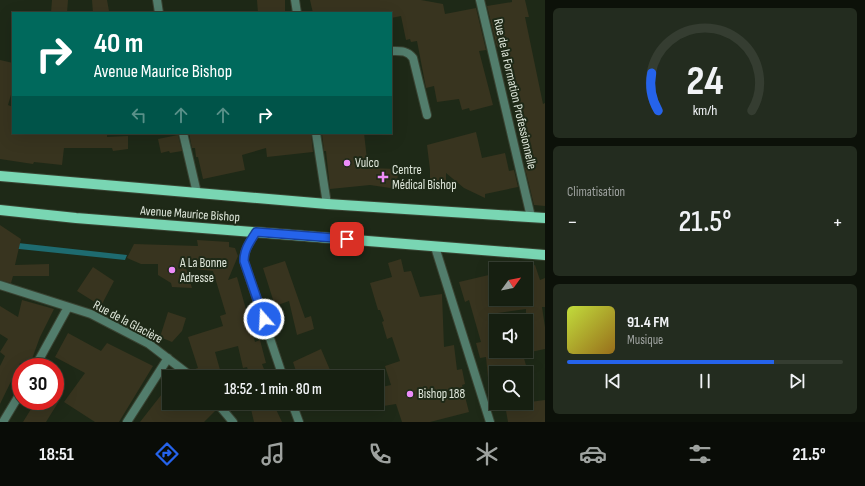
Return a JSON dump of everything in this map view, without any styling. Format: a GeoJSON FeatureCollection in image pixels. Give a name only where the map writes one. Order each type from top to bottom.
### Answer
{"type":"FeatureCollection","features":[{"type":"Feature","properties":{"kind":"main road","name":"Avenue Maurice Bishop"},"geometry":{"type":"LineString","coordinates":[[0,176],[327,204],[545,218]]}},
{"type":"Feature","properties":{"kind":"main road","name":"Avenue Maurice Bishop"},"geometry":{"type":"LineString","coordinates":[[0,210],[545,255]]}},
{"type":"Feature","properties":{"kind":"street"},"geometry":{"type":"LineString","coordinates":[[157,0],[159,12]]}},
{"type":"Feature","properties":{"kind":"street"},"geometry":{"type":"LineString","coordinates":[[295,0],[297,12]]}},
{"type":"Feature","properties":{"kind":"street","name":"Rue de la Formation Professionnelle"},"geometry":{"type":"LineString","coordinates":[[480,0],[531,217]]}},
{"type":"Feature","properties":{"kind":"street"},"geometry":{"type":"LineString","coordinates":[[392,52],[404,51],[409,53],[413,58],[427,115]]}},
{"type":"Feature","properties":{"kind":"street"},"geometry":{"type":"LineString","coordinates":[[183,134],[197,193]]}},
{"type":"Feature","properties":{"kind":"street"},"geometry":{"type":"LineString","coordinates":[[316,134],[327,204]]}},
{"type":"Feature","properties":{"kind":"street"},"geometry":{"type":"LineString","coordinates":[[256,232],[247,245],[244,253],[244,261],[281,370]]}},
{"type":"Feature","properties":{"kind":"street"},"geometry":{"type":"LineString","coordinates":[[435,247],[490,422]]}},
{"type":"Feature","properties":{"kind":"street","name":"Rue de la Glacière"},"geometry":{"type":"LineString","coordinates":[[0,285],[91,314],[149,344],[183,370]]}},
{"type":"Feature","properties":{"kind":"street"},"geometry":{"type":"LineString","coordinates":[[39,358],[68,307]]}},
{"type":"Feature","properties":{"kind":"street"},"geometry":{"type":"LineString","coordinates":[[128,422],[168,358]]}},
{"type":"Feature","properties":{"kind":"street"},"geometry":{"type":"LineString","coordinates":[[3,422],[12,407]]}},
{"type":"Feature","properties":{"kind":"street"},"geometry":{"type":"LineString","coordinates":[[223,410],[232,422]]}},
{"type":"Feature","properties":{"kind":"street"},"geometry":{"type":"LineString","coordinates":[[295,410],[299,422]]}},
{"type":"Feature","properties":{"kind":"water"},"geometry":{"type":"Polygon","coordinates":[[[0,241],[127,255],[125,260],[0,247],[0,241]]]}},
{"type":"Feature","properties":{"kind":"building"},"geometry":{"type":"Polygon","coordinates":[[[52,0],[68,0],[67,12],[51,12],[52,0]]]}},
{"type":"Feature","properties":{"kind":"building"},"geometry":{"type":"Polygon","coordinates":[[[92,0],[107,0],[109,11],[93,12],[92,0]]]}},
{"type":"Feature","properties":{"kind":"building"},"geometry":{"type":"Polygon","coordinates":[[[257,0],[285,0],[285,12],[258,12],[257,0]]]}},
{"type":"Feature","properties":{"kind":"building"},"geometry":{"type":"Polygon","coordinates":[[[310,0],[421,0],[443,4],[445,14],[476,8],[486,50],[479,51],[493,105],[470,111],[469,108],[462,110],[459,99],[437,102],[434,86],[426,88],[417,41],[411,42],[410,39],[406,40],[401,16],[392,18],[392,12],[313,12],[310,0]]]}},
{"type":"Feature","properties":{"kind":"building"},"geometry":{"type":"Polygon","coordinates":[[[512,0],[525,0],[529,17],[525,17],[543,104],[545,103],[545,206],[534,205],[525,168],[527,167],[523,149],[527,149],[516,112],[503,45],[497,47],[487,6],[512,2],[512,0]]]}},
{"type":"Feature","properties":{"kind":"building"},"geometry":{"type":"Polygon","coordinates":[[[0,60],[12,63],[12,91],[8,105],[12,107],[12,134],[107,134],[107,137],[128,136],[128,149],[113,151],[112,148],[64,148],[62,165],[34,162],[33,164],[0,159],[0,60]]]}},
{"type":"Feature","properties":{"kind":"building"},"geometry":{"type":"Polygon","coordinates":[[[476,132],[482,158],[505,153],[509,171],[514,170],[518,187],[485,194],[485,198],[464,188],[446,173],[446,186],[430,186],[427,145],[476,132]]]}},
{"type":"Feature","properties":{"kind":"building"},"geometry":{"type":"Polygon","coordinates":[[[189,134],[311,134],[313,152],[267,157],[266,148],[242,155],[245,170],[203,179],[198,157],[196,157],[195,148],[192,148],[189,134]]]}},
{"type":"Feature","properties":{"kind":"building","name":"Vulco"},"geometry":{"type":"Polygon","coordinates":[[[322,134],[364,134],[368,168],[398,169],[397,189],[370,185],[330,189],[326,151],[324,151],[322,134]]]}},
{"type":"Feature","properties":{"kind":"building"},"geometry":{"type":"Polygon","coordinates":[[[178,135],[182,151],[170,153],[169,151],[161,153],[158,139],[178,135]]]}},
{"type":"Feature","properties":{"kind":"building"},"geometry":{"type":"Polygon","coordinates":[[[0,225],[21,239],[15,265],[49,264],[49,276],[13,276],[11,283],[0,280],[0,225]]]}},
{"type":"Feature","properties":{"kind":"building"},"geometry":{"type":"Polygon","coordinates":[[[197,240],[229,242],[229,247],[235,248],[238,256],[228,280],[237,277],[255,342],[260,340],[266,363],[262,364],[264,370],[248,370],[247,367],[243,368],[238,346],[215,352],[220,370],[192,370],[198,368],[188,337],[223,326],[220,316],[226,314],[213,271],[186,268],[192,288],[172,287],[171,283],[158,275],[158,264],[141,264],[127,258],[134,244],[198,246],[197,240]]]}},
{"type":"Feature","properties":{"kind":"building"},"geometry":{"type":"Polygon","coordinates":[[[401,259],[404,272],[411,271],[420,297],[442,294],[444,347],[454,345],[457,370],[462,369],[465,384],[462,385],[469,412],[430,422],[402,422],[396,404],[384,406],[384,386],[391,385],[385,366],[400,361],[392,337],[387,339],[382,322],[384,321],[380,310],[378,310],[370,283],[392,277],[388,263],[401,259]]]}},
{"type":"Feature","properties":{"kind":"building"},"geometry":{"type":"Polygon","coordinates":[[[285,261],[305,318],[311,316],[314,329],[297,335],[289,301],[275,306],[263,268],[285,261]]]}},
{"type":"Feature","properties":{"kind":"building"},"geometry":{"type":"Polygon","coordinates":[[[533,265],[535,265],[540,280],[545,278],[545,307],[542,307],[545,327],[545,349],[533,352],[533,314],[526,314],[526,309],[489,314],[489,358],[524,358],[526,366],[489,366],[488,378],[486,357],[480,358],[476,343],[481,342],[469,300],[465,302],[459,282],[489,275],[489,306],[533,306],[533,265]]]}},
{"type":"Feature","properties":{"kind":"building"},"geometry":{"type":"Polygon","coordinates":[[[93,267],[114,281],[101,306],[77,291],[93,267]]]}},
{"type":"Feature","properties":{"kind":"building"},"geometry":{"type":"Polygon","coordinates":[[[22,300],[54,309],[40,337],[32,358],[12,358],[12,379],[0,404],[0,366],[5,356],[0,352],[8,339],[0,334],[0,306],[18,317],[22,300]]]}},
{"type":"Feature","properties":{"kind":"building"},"geometry":{"type":"Polygon","coordinates":[[[168,312],[186,318],[182,331],[172,342],[160,337],[168,312]]]}},
{"type":"Feature","properties":{"kind":"building"},"geometry":{"type":"Polygon","coordinates":[[[68,333],[101,351],[107,343],[153,366],[119,422],[95,422],[64,402],[85,373],[64,362],[64,358],[55,357],[68,333]]]}},
{"type":"Feature","properties":{"kind":"building"},"geometry":{"type":"Polygon","coordinates":[[[321,349],[330,370],[296,370],[293,362],[321,349]]]}},
{"type":"Feature","properties":{"kind":"building"},"geometry":{"type":"Polygon","coordinates":[[[162,394],[162,410],[216,410],[204,422],[140,422],[162,394]]]}},
{"type":"Feature","properties":{"kind":"building"},"geometry":{"type":"Polygon","coordinates":[[[545,400],[545,422],[508,422],[506,410],[533,410],[533,402],[545,400]]]}},
{"type":"Feature","properties":{"kind":"building"},"geometry":{"type":"Polygon","coordinates":[[[30,410],[53,410],[46,422],[23,422],[30,410]]]}},
{"type":"Feature","properties":{"kind":"building"},"geometry":{"type":"Polygon","coordinates":[[[251,410],[276,410],[282,422],[254,422],[251,410]]]}},
{"type":"Feature","properties":{"kind":"place","name":"Vulco"},"geometry":{"type":"Point","coordinates":[347,163]}},
{"type":"Feature","properties":{"kind":"place","name":"Centre Médical Bishop"},"geometry":{"type":"Point","coordinates":[383,177]}},
{"type":"Feature","properties":{"kind":"place","name":"A La Bonne Adresse"},"geometry":{"type":"Point","coordinates":[172,270]}},
{"type":"Feature","properties":{"kind":"place","name":"Bishop 188"},"geometry":{"type":"Point","coordinates":[410,394]}},
{"type":"Feature","properties":{"kind":"route"},"geometry":{"type":"LineString","coordinates":[[264,319],[244,261],[244,253],[247,245],[256,232],[347,239]]}}]}
